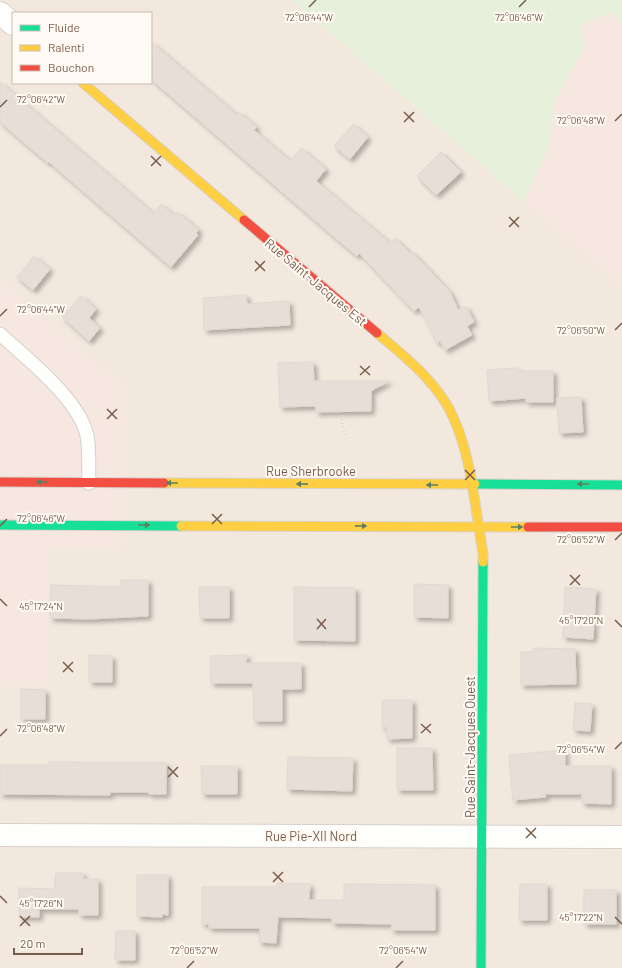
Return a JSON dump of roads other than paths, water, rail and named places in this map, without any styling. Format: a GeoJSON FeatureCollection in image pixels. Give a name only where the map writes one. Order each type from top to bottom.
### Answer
{"type":"FeatureCollection","features":[{"type":"Feature","properties":{"kind":"main road","name":"Rue Saint-Jacques Est"},"geometry":{"type":"LineString","coordinates":[[84,84],[422,373],[440,396],[454,418],[466,457],[478,527]]}},
{"type":"Feature","properties":{"kind":"main road","name":"Rue Sherbrooke"},"geometry":{"type":"LineString","coordinates":[[0,482],[622,485]]}},
{"type":"Feature","properties":{"kind":"main road"},"geometry":{"type":"LineString","coordinates":[[0,525],[622,527]]}},
{"type":"Feature","properties":{"kind":"main road","name":"Rue Saint-Jacques Ouest"},"geometry":{"type":"LineString","coordinates":[[478,527],[483,563],[483,837],[481,968]]}},
{"type":"Feature","properties":{"kind":"street"},"geometry":{"type":"LineString","coordinates":[[0,12],[12,23]]}},
{"type":"Feature","properties":{"kind":"street","name":"Rue Pie-XII Nord"},"geometry":{"type":"LineString","coordinates":[[0,835],[622,837]]}},
{"type":"Feature","properties":{"kind":"lane"},"geometry":{"type":"LineString","coordinates":[[0,334],[60,391],[77,412],[87,436],[89,483]]}}]}
